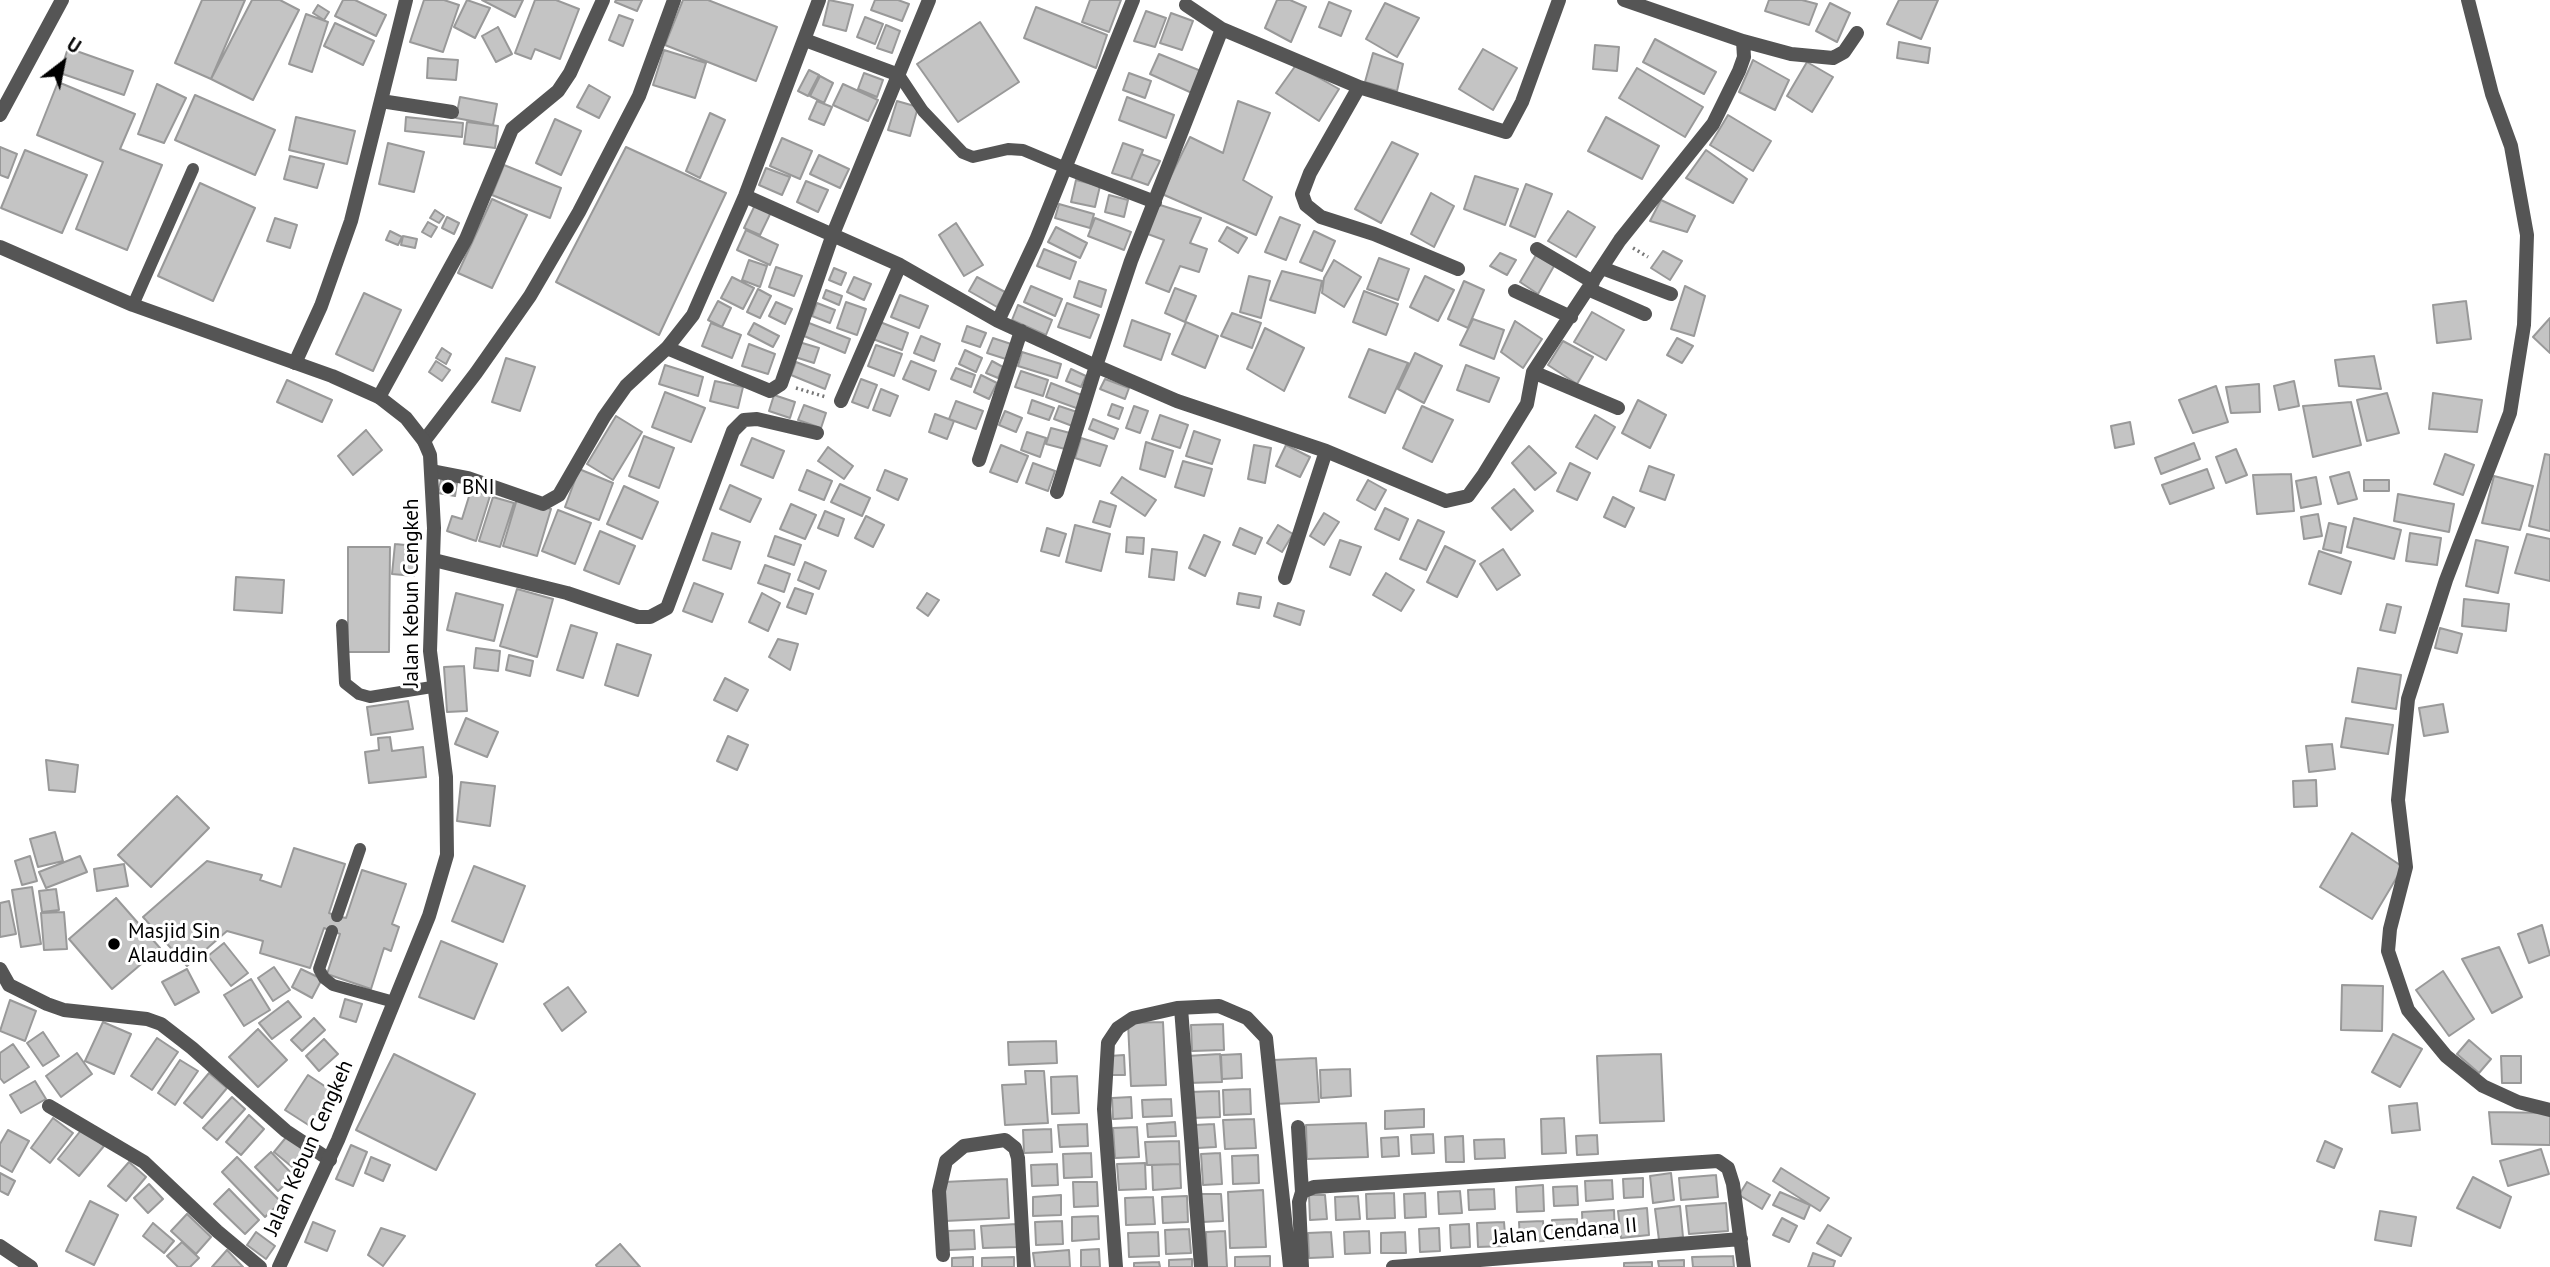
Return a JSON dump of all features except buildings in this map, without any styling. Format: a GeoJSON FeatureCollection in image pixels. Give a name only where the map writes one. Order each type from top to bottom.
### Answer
{"type":"FeatureCollection","features":[{"type":"Feature","properties":{"kind":"street"},"geometry":{"type":"LineString","coordinates":[[0,114],[62,0]]}},
{"type":"Feature","properties":{"kind":"street"},"geometry":{"type":"LineString","coordinates":[[295,363],[321,306],[351,221],[406,0]]}},
{"type":"Feature","properties":{"kind":"street"},"geometry":{"type":"LineString","coordinates":[[379,397],[466,239],[508,136],[523,118],[558,91],[570,73],[603,0]]}},
{"type":"Feature","properties":{"kind":"street"},"geometry":{"type":"LineString","coordinates":[[424,441],[530,296],[579,212],[639,96],[674,0]]}},
{"type":"Feature","properties":{"kind":"street"},"geometry":{"type":"LineString","coordinates":[[432,471],[468,478],[531,501],[550,503],[559,495],[604,417],[626,386],[667,348],[692,315],[745,196],[819,0]]}},
{"type":"Feature","properties":{"kind":"street"},"geometry":{"type":"LineString","coordinates":[[667,348],[770,391],[780,384],[833,234],[929,0]]}},
{"type":"Feature","properties":{"kind":"street"},"geometry":{"type":"LineString","coordinates":[[998,321],[1066,168],[1133,0]]}},
{"type":"Feature","properties":{"kind":"street"},"geometry":{"type":"LineString","coordinates":[[1170,0],[1189,3],[1222,29],[1359,86],[1495,131],[1506,132],[1522,102],[1559,0]]}},
{"type":"Feature","properties":{"kind":"street"},"geometry":{"type":"LineString","coordinates":[[1625,0],[1743,41],[1791,54],[1833,58],[1851,44],[1857,33]]}},
{"type":"Feature","properties":{"kind":"street"},"geometry":{"type":"LineString","coordinates":[[2468,0],[2492,94],[2511,146],[2523,209],[2527,235],[2524,325],[2510,413],[2446,580],[2409,699],[2398,800],[2406,867],[2390,929],[2388,951],[2408,1010],[2446,1056],[2483,1086],[2518,1102],[2550,1110]]}},
{"type":"Feature","properties":{"kind":"street"},"geometry":{"type":"LineString","coordinates":[[1057,492],[1131,261],[1222,29]]}},
{"type":"Feature","properties":{"kind":"street"},"geometry":{"type":"LineString","coordinates":[[805,40],[899,75]]}},
{"type":"Feature","properties":{"kind":"street"},"geometry":{"type":"LineString","coordinates":[[745,196],[900,265],[998,321],[1177,401],[1326,451],[1446,501],[1457,501],[1468,496],[1504,442],[1527,404],[1533,372],[1620,240],[1713,124],[1739,71],[1744,57],[1743,41]]}},
{"type":"Feature","properties":{"kind":"street"},"geometry":{"type":"LineString","coordinates":[[1359,86],[1311,173],[1302,194],[1306,205],[1321,217],[1374,234],[1458,269]]}},
{"type":"Feature","properties":{"kind":"street"},"geometry":{"type":"LineString","coordinates":[[381,101],[452,112]]}},
{"type":"Feature","properties":{"kind":"street"},"geometry":{"type":"LineString","coordinates":[[1066,168],[1155,202]]}},
{"type":"Feature","properties":{"kind":"street","name":"Jalan Kebun Cengkeh"},"geometry":{"type":"LineString","coordinates":[[0,247],[133,305],[295,363],[379,397],[405,418],[424,441],[432,471],[434,560],[429,618],[432,687],[446,777],[449,843],[440,887],[394,1002],[330,1160],[279,1267]]}},
{"type":"Feature","properties":{"kind":"street"},"geometry":{"type":"LineString","coordinates":[[1537,249],[1591,285],[1645,314]]}},
{"type":"Feature","properties":{"kind":"street"},"geometry":{"type":"LineString","coordinates":[[841,401],[900,265]]}},
{"type":"Feature","properties":{"kind":"street"},"geometry":{"type":"LineString","coordinates":[[1602,268],[1671,293]]}},
{"type":"Feature","properties":{"kind":"street"},"geometry":{"type":"LineString","coordinates":[[1515,291],[1571,317]]}},
{"type":"Feature","properties":{"kind":"street"},"geometry":{"type":"LineString","coordinates":[[979,460],[1021,331]]}},
{"type":"Feature","properties":{"kind":"street"},"geometry":{"type":"LineString","coordinates":[[1533,372],[1619,408]]}},
{"type":"Feature","properties":{"kind":"street"},"geometry":{"type":"LineString","coordinates":[[434,560],[567,593],[638,617],[650,617],[667,608],[733,431],[744,420],[757,419],[817,433]]}},
{"type":"Feature","properties":{"kind":"street"},"geometry":{"type":"LineString","coordinates":[[1285,578],[1326,451]]}},
{"type":"Feature","properties":{"kind":"street"},"geometry":{"type":"LineString","coordinates":[[0,969],[9,985],[64,1010],[147,1019],[161,1024],[286,1131],[330,1160]]}},
{"type":"Feature","properties":{"kind":"street"},"geometry":{"type":"LineString","coordinates":[[1116,1267],[1104,1109],[1108,1044],[1118,1028],[1133,1018],[1181,1009],[1219,1006],[1232,1009],[1247,1018],[1266,1038],[1290,1267]]}},
{"type":"Feature","properties":{"kind":"street"},"geometry":{"type":"LineString","coordinates":[[1181,1009],[1201,1267]]}},
{"type":"Feature","properties":{"kind":"street"},"geometry":{"type":"LineString","coordinates":[[49,1106],[144,1162],[260,1267]]}},
{"type":"Feature","properties":{"kind":"street"},"geometry":{"type":"LineString","coordinates":[[1297,1127],[1308,1189],[1299,1202],[1302,1267]]}},
{"type":"Feature","properties":{"kind":"street"},"geometry":{"type":"LineString","coordinates":[[943,1255],[939,1191],[946,1161],[964,1146],[1005,1140],[1015,1148],[1018,1158],[1024,1267]]}},
{"type":"Feature","properties":{"kind":"street"},"geometry":{"type":"LineString","coordinates":[[1308,1189],[1718,1161],[1728,1168],[1733,1184],[1744,1267]]}},
{"type":"Feature","properties":{"kind":"street","name":"Jalan Cendana II"},"geometry":{"type":"LineString","coordinates":[[1393,1267],[1741,1239]]}},
{"type":"Feature","properties":{"kind":"street"},"geometry":{"type":"LineString","coordinates":[[0,1246],[31,1267]]}},
{"type":"Feature","properties":{"kind":"lane"},"geometry":{"type":"LineString","coordinates":[[899,75],[923,111],[963,153],[973,157],[1008,149],[1023,150],[1066,168]]}},
{"type":"Feature","properties":{"kind":"lane"},"geometry":{"type":"LineString","coordinates":[[133,305],[193,169]]}},
{"type":"Feature","properties":{"kind":"lane"},"geometry":{"type":"LineString","coordinates":[[342,625],[345,683],[359,694],[370,697],[432,687]]}},
{"type":"Feature","properties":{"kind":"lane"},"geometry":{"type":"LineString","coordinates":[[337,916],[360,849]]}},
{"type":"Feature","properties":{"kind":"lane"},"geometry":{"type":"LineString","coordinates":[[332,931],[319,969],[324,978],[333,985],[394,1002]]}},
{"type":"Feature","properties":{"kind":"path"},"geometry":{"type":"LineString","coordinates":[[780,384],[841,401]]}},
{"type":"Feature","properties":{"kind":"place","name":"BNI"},"geometry":{"type":"Point","coordinates":[448,488]}},
{"type":"Feature","properties":{"kind":"place","name":"Masjid Sin Alauddin"},"geometry":{"type":"Point","coordinates":[114,944]}}]}
